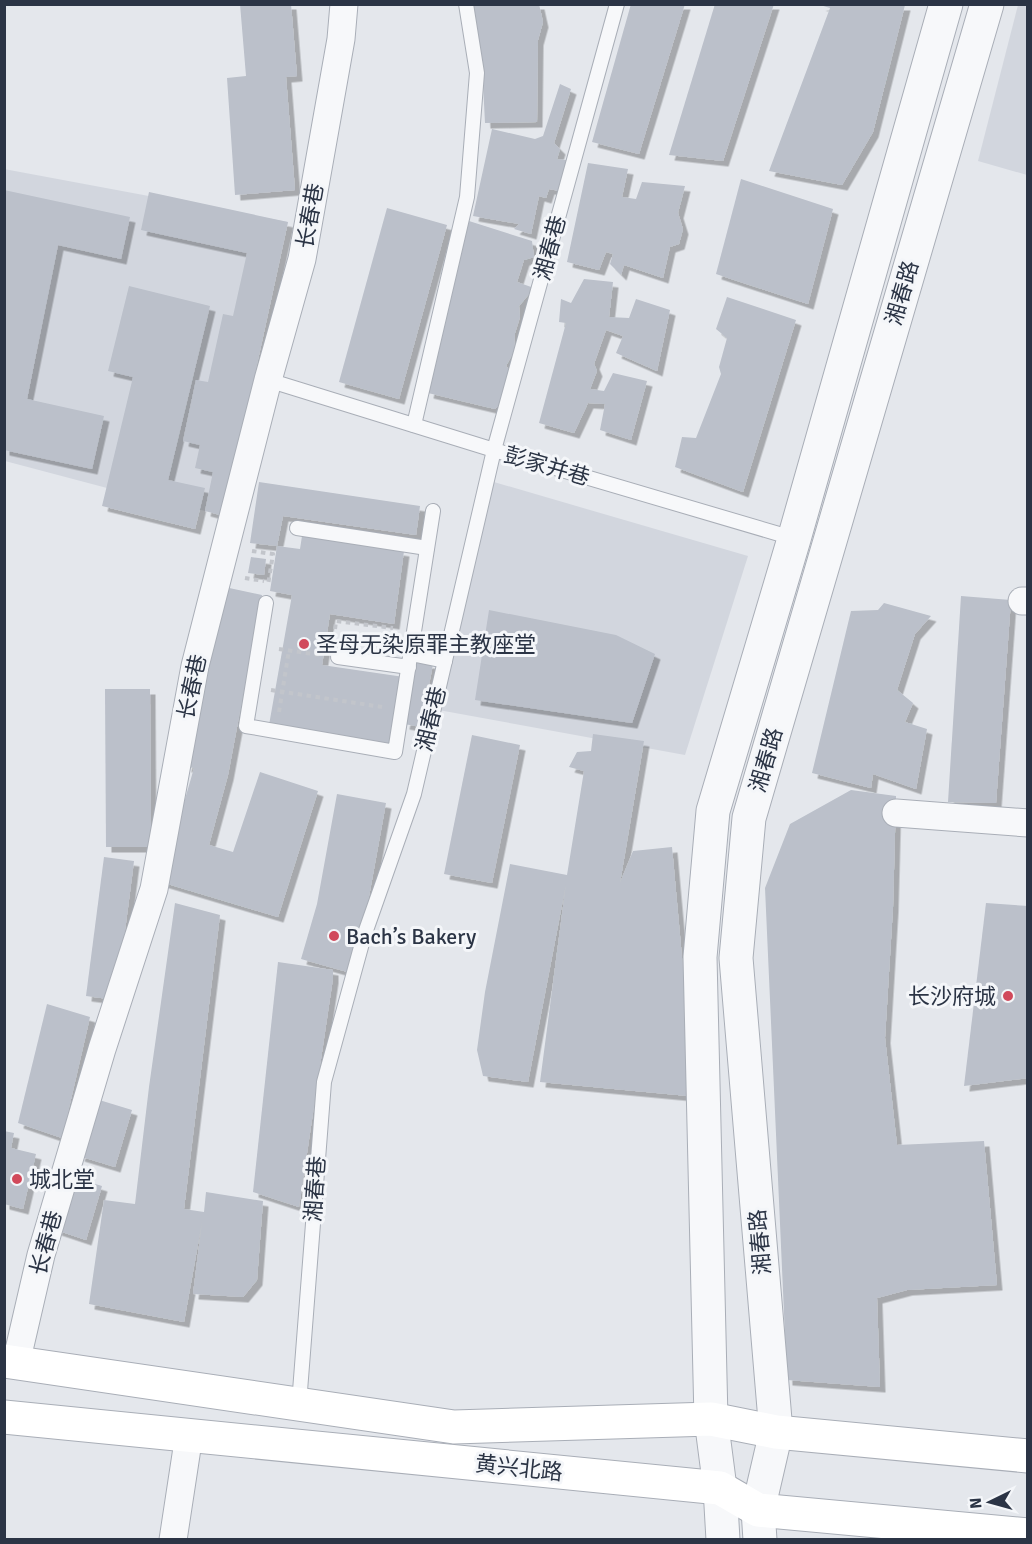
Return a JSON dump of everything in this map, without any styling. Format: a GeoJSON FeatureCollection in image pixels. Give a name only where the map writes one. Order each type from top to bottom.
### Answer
{"type":"FeatureCollection","features":[{"type":"Feature","properties":{"kind":"main road","name":"黄兴北路"},"geometry":{"type":"LineString","coordinates":[[10,1362],[454,1427],[711,1419],[776,1432],[1028,1456]]}},
{"type":"Feature","properties":{"kind":"main road","name":"黄兴北路"},"geometry":{"type":"LineString","coordinates":[[4,1417],[720,1488],[759,1525],[1028,1535]]}},
{"type":"Feature","properties":{"kind":"street","name":"长春巷"},"geometry":{"type":"LineString","coordinates":[[10,1362],[102,1049],[154,889],[195,666],[268,380],[302,259],[341,39],[344,4]]}},
{"type":"Feature","properties":{"kind":"street","name":"湘春路"},"geometry":{"type":"LineString","coordinates":[[759,1525],[776,1432],[736,958],[749,818],[810,544],[946,4]]}},
{"type":"Feature","properties":{"kind":"street","name":"湘春路"},"geometry":{"type":"LineString","coordinates":[[723,1539],[720,1488],[711,1419],[700,957],[713,811],[810,544],[987,4]]}},
{"type":"Feature","properties":{"kind":"street"},"geometry":{"type":"LineString","coordinates":[[896,813],[1028,823]]}},
{"type":"Feature","properties":{"kind":"street"},"geometry":{"type":"LineString","coordinates":[[173,1539],[189,1435]]}},
{"type":"Feature","properties":{"kind":"lane"},"geometry":{"type":"LineString","coordinates":[[414,425],[467,196],[477,72],[466,4]]}},
{"type":"Feature","properties":{"kind":"lane","name":"湘春巷"},"geometry":{"type":"LineString","coordinates":[[298,1404],[324,1082],[364,936],[414,794],[494,450],[617,4]]}},
{"type":"Feature","properties":{"kind":"lane","name":"彭家并巷"},"geometry":{"type":"LineString","coordinates":[[268,380],[810,544]]}},
{"type":"Feature","properties":{"kind":"lane"},"geometry":{"type":"LineString","coordinates":[[266,603],[246,726],[395,752],[433,511]]}},
{"type":"Feature","properties":{"kind":"lane"},"geometry":{"type":"LineString","coordinates":[[297,528],[427,548]]}},
{"type":"Feature","properties":{"kind":"lane"},"geometry":{"type":"LineString","coordinates":[[335,656],[444,661]]}},
{"type":"Feature","properties":{"kind":"path"},"geometry":{"type":"LineString","coordinates":[[247,550],[273,554],[266,603]]}},
{"type":"Feature","properties":{"kind":"path"},"geometry":{"type":"LineString","coordinates":[[244,568],[243,577],[269,582]]}},
{"type":"Feature","properties":{"kind":"path"},"geometry":{"type":"LineString","coordinates":[[259,646],[335,656],[336,621],[415,632]]}},
{"type":"Feature","properties":{"kind":"path"},"geometry":{"type":"LineString","coordinates":[[276,731],[289,650]]}},
{"type":"Feature","properties":{"kind":"path"},"geometry":{"type":"LineString","coordinates":[[253,686],[402,711]]}},
{"type":"Feature","properties":{"kind":"shaded area"},"geometry":{"type":"Polygon","coordinates":[[[1018,5],[1027,5],[1027,175],[978,161],[1018,5]]]}},
{"type":"Feature","properties":{"kind":"shaded area"},"geometry":{"type":"Polygon","coordinates":[[[4,169],[288,222],[205,511],[5,461],[4,169]]]}},
{"type":"Feature","properties":{"kind":"shaded area"},"geometry":{"type":"Polygon","coordinates":[[[487,480],[748,556],[685,755],[433,709],[487,480]]]}},
{"type":"Feature","properties":{"kind":"building"},"geometry":{"type":"Polygon","coordinates":[[[240,4],[291,4],[297,76],[286,77],[295,190],[235,195],[227,78],[246,76],[240,4]]]}},
{"type":"Feature","properties":{"kind":"building"},"geometry":{"type":"Polygon","coordinates":[[[466,4],[539,4],[543,22],[538,40],[537,122],[485,123],[483,83],[466,4]]]}},
{"type":"Feature","properties":{"kind":"building"},"geometry":{"type":"Polygon","coordinates":[[[631,4],[685,4],[639,154],[592,142],[631,4]]]}},
{"type":"Feature","properties":{"kind":"building"},"geometry":{"type":"Polygon","coordinates":[[[715,4],[774,4],[723,161],[669,155],[715,4]]]}},
{"type":"Feature","properties":{"kind":"building"},"geometry":{"type":"Polygon","coordinates":[[[820,5],[905,5],[873,132],[842,185],[769,171],[830,8],[820,5]]]}},
{"type":"Feature","properties":{"kind":"building"},"geometry":{"type":"Polygon","coordinates":[[[560,84],[571,89],[554,143],[560,149],[557,159],[566,160],[560,191],[549,189],[546,198],[539,196],[531,234],[514,229],[519,224],[473,216],[492,129],[535,139],[543,136],[560,84]]]}},
{"type":"Feature","properties":{"kind":"building"},"geometry":{"type":"Polygon","coordinates":[[[588,163],[628,169],[622,197],[636,199],[642,182],[685,186],[678,213],[683,229],[679,244],[670,247],[663,278],[624,265],[621,275],[610,264],[613,254],[606,252],[599,270],[567,262],[588,163]]]}},
{"type":"Feature","properties":{"kind":"building"},"geometry":{"type":"Polygon","coordinates":[[[741,179],[833,209],[808,304],[716,274],[741,179]]]}},
{"type":"Feature","properties":{"kind":"building"},"geometry":{"type":"Polygon","coordinates":[[[4,190],[130,217],[121,259],[58,245],[27,399],[104,416],[92,469],[4,450],[4,190]]]}},
{"type":"Feature","properties":{"kind":"building"},"geometry":{"type":"Polygon","coordinates":[[[149,192],[288,222],[224,516],[205,511],[213,472],[195,468],[200,445],[183,441],[196,380],[208,382],[223,314],[233,316],[247,253],[141,230],[149,192]]]}},
{"type":"Feature","properties":{"kind":"building"},"geometry":{"type":"Polygon","coordinates":[[[387,208],[447,225],[399,399],[339,382],[387,208]]]}},
{"type":"Feature","properties":{"kind":"building"},"geometry":{"type":"Polygon","coordinates":[[[469,221],[532,241],[534,257],[524,260],[517,282],[534,288],[519,306],[520,317],[515,333],[514,351],[506,366],[513,374],[509,395],[495,409],[428,393],[469,221]]]}},
{"type":"Feature","properties":{"kind":"building"},"geometry":{"type":"Polygon","coordinates":[[[584,279],[613,282],[609,317],[629,318],[636,299],[670,310],[657,371],[616,353],[623,336],[606,330],[594,364],[597,371],[590,389],[604,391],[613,373],[647,381],[631,440],[600,430],[605,404],[588,403],[574,433],[539,423],[566,323],[559,322],[561,299],[571,303],[584,279]]]}},
{"type":"Feature","properties":{"kind":"building"},"geometry":{"type":"Polygon","coordinates":[[[129,286],[210,306],[168,480],[205,488],[195,529],[102,506],[133,377],[108,371],[129,286]]]}},
{"type":"Feature","properties":{"kind":"building"},"geometry":{"type":"Polygon","coordinates":[[[727,297],[796,320],[743,492],[675,467],[682,437],[696,438],[721,374],[719,367],[727,338],[716,329],[727,297]]]}},
{"type":"Feature","properties":{"kind":"building"},"geometry":{"type":"Polygon","coordinates":[[[259,482],[420,506],[416,535],[283,516],[277,546],[250,543],[259,482]]]}},
{"type":"Feature","properties":{"kind":"building","name":"圣母无染原罪主教座堂"},"geometry":{"type":"Polygon","coordinates":[[[302,536],[404,551],[394,624],[330,614],[322,665],[404,677],[395,744],[269,725],[292,595],[270,591],[277,546],[300,549],[302,536]]]}},
{"type":"Feature","properties":{"kind":"building"},"geometry":{"type":"Polygon","coordinates":[[[251,557],[266,559],[264,575],[248,573],[251,557]]]}},
{"type":"Feature","properties":{"kind":"building"},"geometry":{"type":"Polygon","coordinates":[[[220,586],[262,595],[228,775],[209,845],[233,852],[260,772],[318,791],[278,917],[161,882],[194,768],[186,767],[220,586]]]}},
{"type":"Feature","properties":{"kind":"building"},"geometry":{"type":"Polygon","coordinates":[[[961,596],[1011,600],[996,803],[948,802],[961,596]]]}},
{"type":"Feature","properties":{"kind":"building"},"geometry":{"type":"Polygon","coordinates":[[[884,603],[931,616],[915,634],[897,690],[913,703],[905,722],[927,729],[916,789],[873,774],[871,788],[812,773],[851,611],[878,610],[884,603]]]}},
{"type":"Feature","properties":{"kind":"building"},"geometry":{"type":"Polygon","coordinates":[[[489,610],[616,635],[655,654],[632,723],[475,700],[489,610]]]}},
{"type":"Feature","properties":{"kind":"building"},"geometry":{"type":"Polygon","coordinates":[[[417,661],[433,664],[421,727],[404,724],[417,661]]]}},
{"type":"Feature","properties":{"kind":"building"},"geometry":{"type":"Polygon","coordinates":[[[105,689],[150,689],[151,847],[106,847],[105,689]]]}},
{"type":"Feature","properties":{"kind":"building"},"geometry":{"type":"Polygon","coordinates":[[[593,734],[644,741],[620,883],[633,851],[672,847],[685,991],[688,1096],[540,1082],[566,884],[528,1082],[483,1076],[477,1050],[485,992],[510,864],[567,875],[584,771],[569,767],[577,752],[591,751],[593,734]]]}},
{"type":"Feature","properties":{"kind":"building"},"geometry":{"type":"Polygon","coordinates":[[[472,735],[520,745],[492,883],[444,874],[472,735]]]}},
{"type":"Feature","properties":{"kind":"building"},"geometry":{"type":"Polygon","coordinates":[[[851,790],[896,796],[893,907],[885,1038],[897,1145],[984,1141],[997,1285],[907,1290],[877,1298],[880,1387],[787,1380],[765,888],[790,824],[851,790]]]}},
{"type":"Feature","properties":{"kind":"building"},"geometry":{"type":"Polygon","coordinates":[[[337,794],[386,803],[366,913],[351,973],[301,959],[317,904],[337,794]]]}},
{"type":"Feature","properties":{"kind":"building"},"geometry":{"type":"Polygon","coordinates":[[[104,857],[134,861],[116,1000],[86,996],[104,857]]]}},
{"type":"Feature","properties":{"kind":"building"},"geometry":{"type":"Polygon","coordinates":[[[175,903],[220,915],[184,1209],[204,1212],[206,1192],[263,1201],[257,1280],[243,1297],[193,1294],[202,1222],[184,1322],[89,1304],[104,1200],[135,1204],[175,903]]]}},
{"type":"Feature","properties":{"kind":"building"},"geometry":{"type":"Polygon","coordinates":[[[986,903],[1028,906],[1028,1078],[964,1086],[986,903]]]}},
{"type":"Feature","properties":{"kind":"building"},"geometry":{"type":"Polygon","coordinates":[[[278,962],[333,970],[299,1207],[253,1192],[278,962]]]}},
{"type":"Feature","properties":{"kind":"building"},"geometry":{"type":"Polygon","coordinates":[[[47,1004],[90,1017],[62,1138],[18,1123],[47,1004]]]}},
{"type":"Feature","properties":{"kind":"building"},"geometry":{"type":"Polygon","coordinates":[[[96,1099],[132,1110],[115,1167],[79,1156],[96,1099]]]}},
{"type":"Feature","properties":{"kind":"building","name":"城北堂"},"geometry":{"type":"Polygon","coordinates":[[[4,1131],[14,1133],[11,1148],[36,1154],[23,1209],[4,1204],[4,1131]]]}},
{"type":"Feature","properties":{"kind":"building"},"geometry":{"type":"Polygon","coordinates":[[[72,1177],[102,1186],[86,1240],[56,1230],[72,1177]]]}},
{"type":"Feature","properties":{"kind":"place","name":"圣母无染原罪主教座堂"},"geometry":{"type":"Point","coordinates":[304,644]}},
{"type":"Feature","properties":{"kind":"place","name":"Bach’s Bakery"},"geometry":{"type":"Point","coordinates":[334,936]}},
{"type":"Feature","properties":{"kind":"place","name":"长沙府城"},"geometry":{"type":"Point","coordinates":[1008,996]}},
{"type":"Feature","properties":{"kind":"place","name":"城北堂"},"geometry":{"type":"Point","coordinates":[17,1179]}}]}
